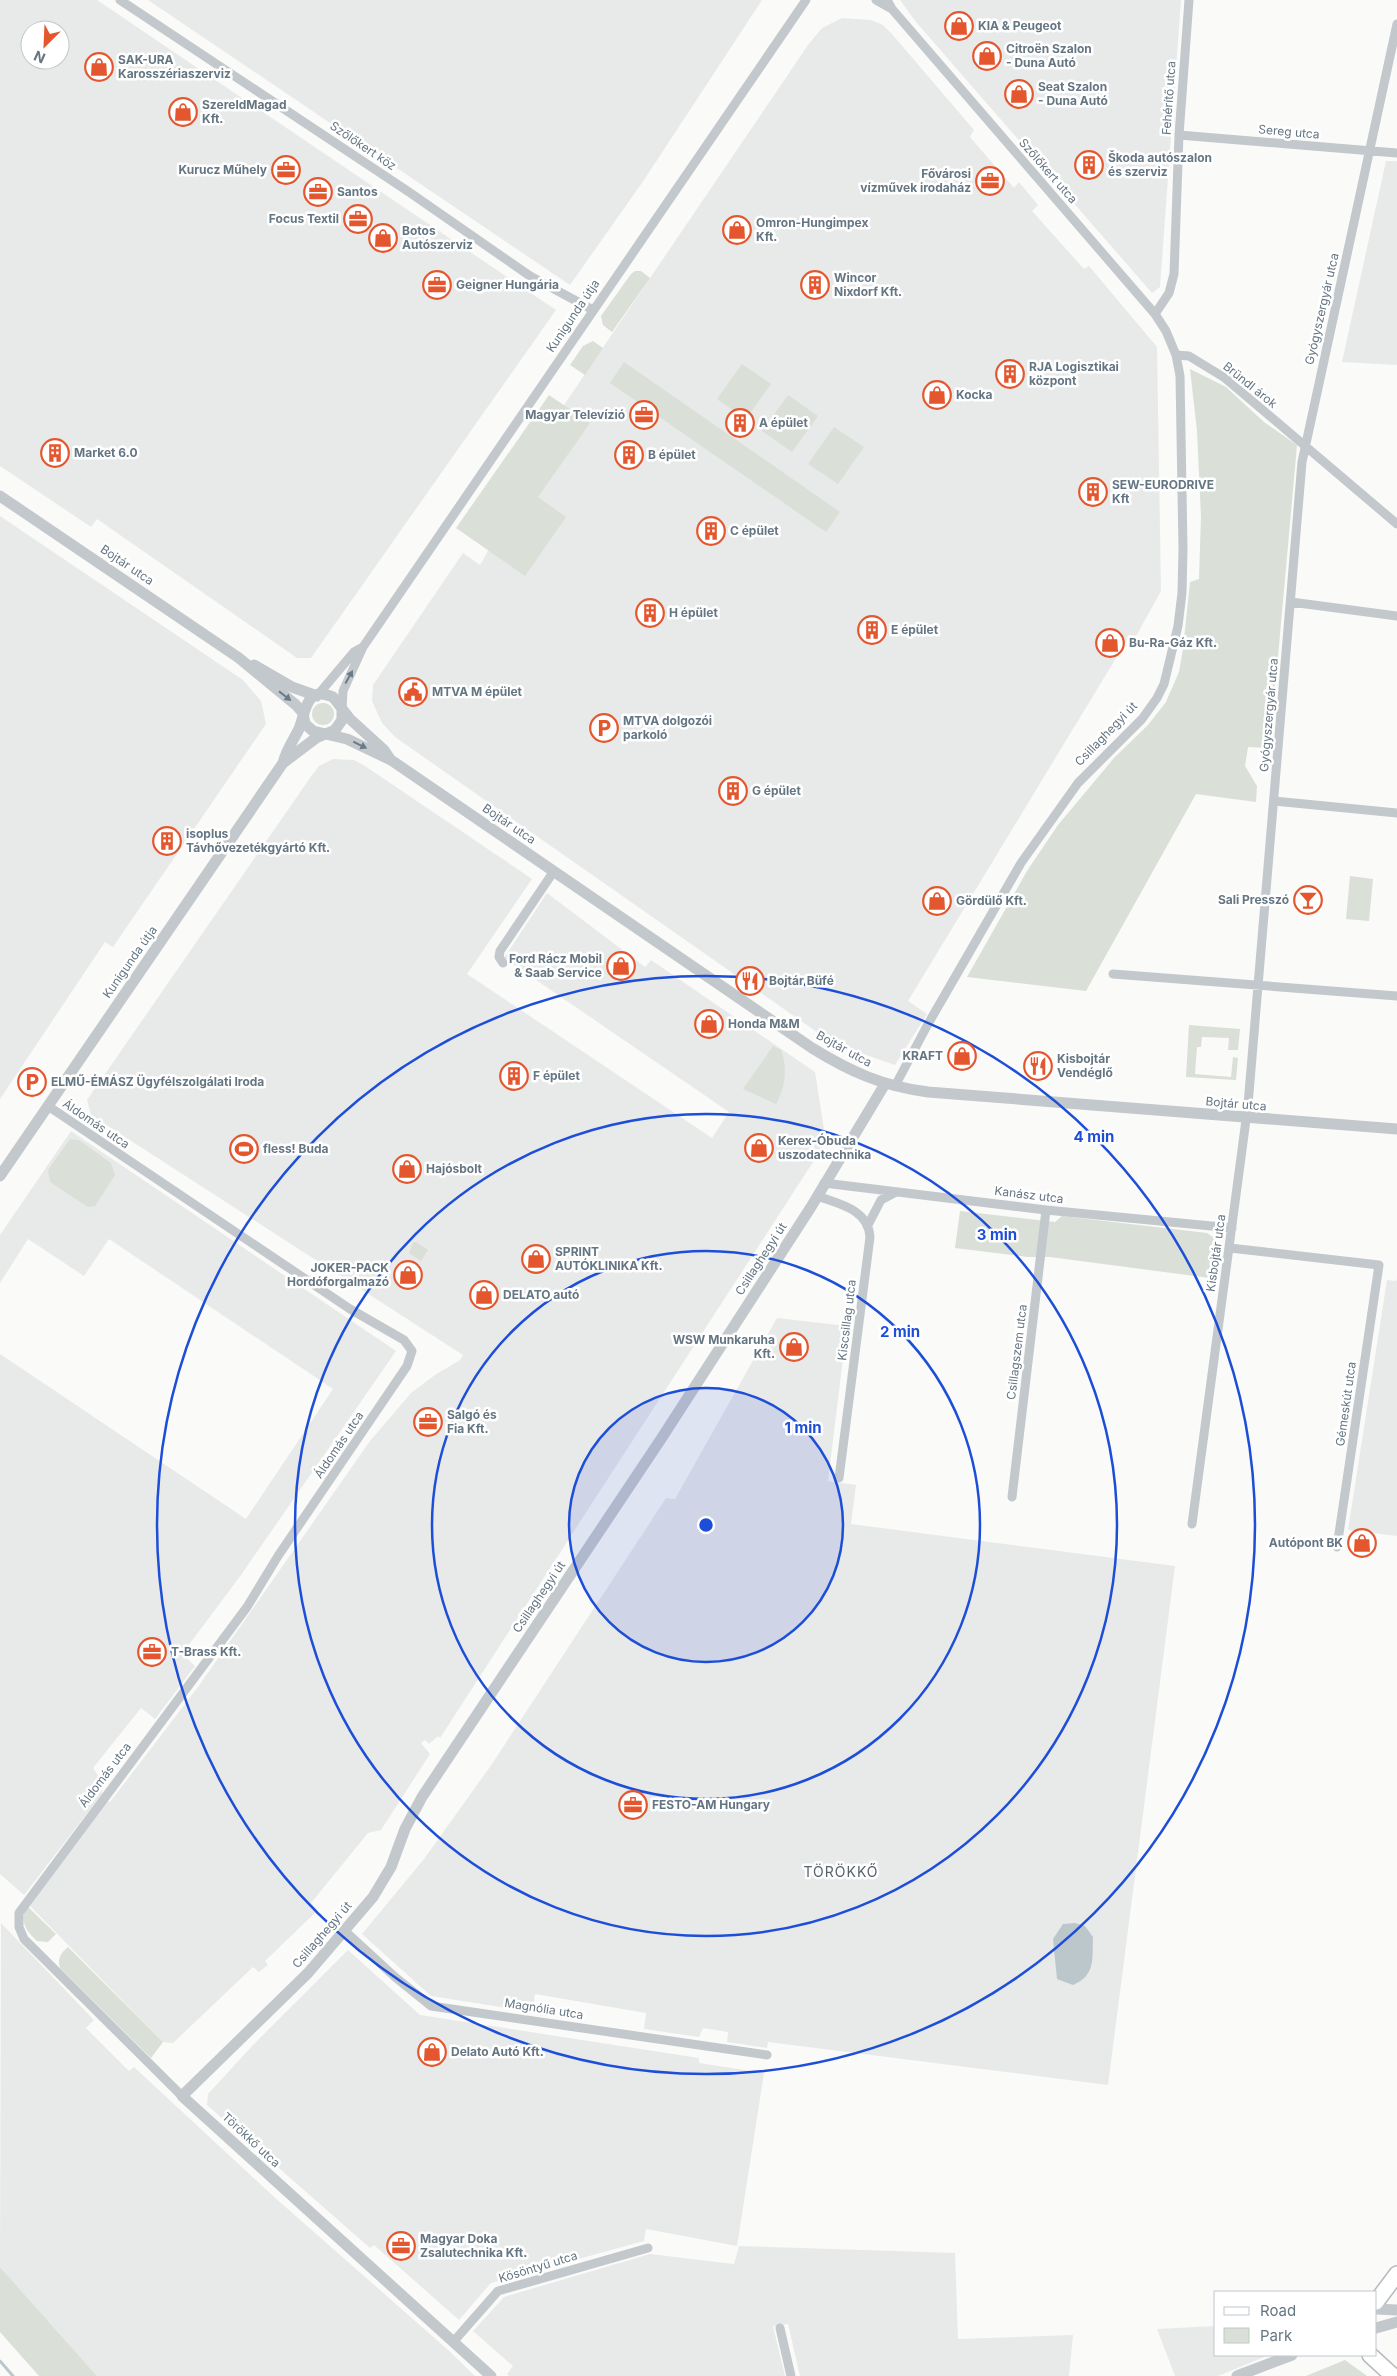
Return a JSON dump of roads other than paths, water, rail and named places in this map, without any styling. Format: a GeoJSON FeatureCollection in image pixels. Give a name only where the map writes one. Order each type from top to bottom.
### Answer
{"type":"FeatureCollection","features":[{"type":"Feature","properties":{"kind":"main road"},"geometry":{"type":"LineString","coordinates":[[1377,2301],[1397,2274]]}},
{"type":"Feature","properties":{"kind":"main road"},"geometry":{"type":"LineString","coordinates":[[1371,2356],[1396,2375]]}},
{"type":"Feature","properties":{"kind":"street","name":"Szőlőkert köz"},"geometry":{"type":"LineString","coordinates":[[120,0],[409,192],[530,276],[594,310]]}},
{"type":"Feature","properties":{"kind":"street","name":"Kunigunda útja"},"geometry":{"type":"LineString","coordinates":[[0,1176],[283,763],[311,741],[339,726],[342,720],[343,690],[363,647],[807,0]]}},
{"type":"Feature","properties":{"kind":"street","name":"Szőlőkert utca"},"geometry":{"type":"LineString","coordinates":[[876,0],[892,9]]}},
{"type":"Feature","properties":{"kind":"street","name":"Szőlőkert utca"},"geometry":{"type":"LineString","coordinates":[[888,0],[892,9],[1155,314],[1176,355]]}},
{"type":"Feature","properties":{"kind":"street","name":"Fehérítő utca"},"geometry":{"type":"LineString","coordinates":[[1155,314],[1169,293],[1174,274],[1178,135],[1189,0]]}},
{"type":"Feature","properties":{"kind":"street","name":"Gyógyszergyár utca"},"geometry":{"type":"LineString","coordinates":[[1259,985],[1304,444],[1397,24]]}},
{"type":"Feature","properties":{"kind":"street","name":"Sereg utca"},"geometry":{"type":"LineString","coordinates":[[1178,135],[1370,152],[1397,152]]}},
{"type":"Feature","properties":{"kind":"street","name":"Bründl árok"},"geometry":{"type":"LineString","coordinates":[[1176,355],[1189,356],[1225,378],[1267,416],[1304,444],[1397,524]]}},
{"type":"Feature","properties":{"kind":"street","name":"Csillaghegyi út"},"geometry":{"type":"LineString","coordinates":[[182,2096],[298,1982],[345,1931],[386,1876],[410,1817],[422,1797],[661,1439],[824,1183],[890,1085],[928,1024],[1021,863],[1078,783],[1142,719],[1157,698],[1164,684],[1178,626],[1182,593],[1182,418],[1180,376],[1176,355]]}},
{"type":"Feature","properties":{"kind":"street","name":"Bojtár utca"},"geometry":{"type":"LineString","coordinates":[[0,496],[239,658],[296,705],[303,714]]}},
{"type":"Feature","properties":{"kind":"street"},"geometry":{"type":"LineString","coordinates":[[1291,602],[1397,616]]}},
{"type":"Feature","properties":{"kind":"street","name":"Kunigunda útja"},"geometry":{"type":"LineString","coordinates":[[283,763],[285,752],[299,729],[309,701],[317,696],[354,652],[363,647]]}},
{"type":"Feature","properties":{"kind":"street","name":"Bojtár utca"},"geometry":{"type":"LineString","coordinates":[[239,658],[292,686],[317,696]]}},
{"type":"Feature","properties":{"kind":"street"},"geometry":{"type":"LineString","coordinates":[[317,696],[324,695],[333,698],[342,710]]}},
{"type":"Feature","properties":{"kind":"street","name":"Bojtár utca"},"geometry":{"type":"LineString","coordinates":[[342,710],[392,760]]}},
{"type":"Feature","properties":{"kind":"street"},"geometry":{"type":"LineString","coordinates":[[303,714],[305,724],[310,729],[317,733],[326,734]]}},
{"type":"Feature","properties":{"kind":"street","name":"Bojtár utca"},"geometry":{"type":"LineString","coordinates":[[326,734],[347,739],[392,760],[812,1048],[850,1071],[890,1085],[928,1092],[1397,1129]]}},
{"type":"Feature","properties":{"kind":"street"},"geometry":{"type":"LineString","coordinates":[[1274,801],[1392,812]]}},
{"type":"Feature","properties":{"kind":"street"},"geometry":{"type":"LineString","coordinates":[[503,963],[499,957],[500,951],[554,871]]}},
{"type":"Feature","properties":{"kind":"street"},"geometry":{"type":"LineString","coordinates":[[1113,974],[1397,996]]}},
{"type":"Feature","properties":{"kind":"street","name":"Kisbojtár utca"},"geometry":{"type":"LineString","coordinates":[[1192,1524],[1247,1118],[1259,985]]}},
{"type":"Feature","properties":{"kind":"street","name":"Áldomás utca"},"geometry":{"type":"LineString","coordinates":[[22,1906],[248,1607],[278,1556],[334,1477],[412,1357],[409,1345],[404,1340],[350,1309],[48,1106]]}},
{"type":"Feature","properties":{"kind":"street","name":"Kanász utca"},"geometry":{"type":"LineString","coordinates":[[824,1183],[1046,1210],[1232,1228]]}},
{"type":"Feature","properties":{"kind":"street"},"geometry":{"type":"LineString","coordinates":[[817,1196],[855,1211],[868,1225],[880,1200],[886,1195],[896,1192]]}},
{"type":"Feature","properties":{"kind":"street","name":"Csillagszem utca"},"geometry":{"type":"LineString","coordinates":[[1012,1498],[1046,1210]]}},
{"type":"Feature","properties":{"kind":"street","name":"Kiscsillag utca"},"geometry":{"type":"LineString","coordinates":[[839,1478],[870,1243],[868,1225]]}},
{"type":"Feature","properties":{"kind":"street","name":"Gémeskút utca"},"geometry":{"type":"LineString","coordinates":[[1230,1248],[1378,1265],[1337,1547]]}},
{"type":"Feature","properties":{"kind":"street","name":"Törökkő utca"},"geometry":{"type":"LineString","coordinates":[[22,1906],[18,1919],[24,1939],[182,2096],[491,2376]]}},
{"type":"Feature","properties":{"kind":"street","name":"Magnólia utca"},"geometry":{"type":"LineString","coordinates":[[345,1931],[395,1977],[431,2006],[766,2055]]}},
{"type":"Feature","properties":{"kind":"street","name":"Kösöntyű utca"},"geometry":{"type":"LineString","coordinates":[[454,2341],[498,2291],[648,2248]]}},
{"type":"Feature","properties":{"kind":"street"},"geometry":{"type":"LineString","coordinates":[[1377,2309],[1397,2310]]}},
{"type":"Feature","properties":{"kind":"street"},"geometry":{"type":"LineString","coordinates":[[1377,2328],[1397,2322]]}},
{"type":"Feature","properties":{"kind":"street"},"geometry":{"type":"LineString","coordinates":[[780,2328],[791,2376]]}},
{"type":"Feature","properties":{"kind":"street"},"geometry":{"type":"LineString","coordinates":[[1237,2376],[1289,2356]]}},
{"type":"Feature","properties":{"kind":"waterway"},"geometry":{"type":"LineString","coordinates":[[0,2361],[13,2376]]}},
{"type":"Feature","properties":{"kind":"place","name":"KIA & Peugeot"},"geometry":{"type":"Point","coordinates":[959,26]}},
{"type":"Feature","properties":{"kind":"place","name":"Citroën Szalon - Duna Autó"},"geometry":{"type":"Point","coordinates":[987,56]}},
{"type":"Feature","properties":{"kind":"place","name":"SAK-URA Karosszériaszerviz"},"geometry":{"type":"Point","coordinates":[99,67]}},
{"type":"Feature","properties":{"kind":"place","name":"Seat Szalon - Duna Autó"},"geometry":{"type":"Point","coordinates":[1019,94]}},
{"type":"Feature","properties":{"kind":"place","name":"SzereldMagad Kft."},"geometry":{"type":"Point","coordinates":[183,112]}},
{"type":"Feature","properties":{"kind":"place","name":"Škoda autószalon és szerviz"},"geometry":{"type":"Point","coordinates":[1089,165]}},
{"type":"Feature","properties":{"kind":"place","name":"Kurucz Műhely"},"geometry":{"type":"Point","coordinates":[286,170]}},
{"type":"Feature","properties":{"kind":"place","name":"Fővárosi vízművek irodaház"},"geometry":{"type":"Point","coordinates":[990,181]}},
{"type":"Feature","properties":{"kind":"place","name":"Santos"},"geometry":{"type":"Point","coordinates":[318,192]}},
{"type":"Feature","properties":{"kind":"place","name":"Focus Textil"},"geometry":{"type":"Point","coordinates":[358,219]}},
{"type":"Feature","properties":{"kind":"place","name":"Omron-Hungimpex Kft."},"geometry":{"type":"Point","coordinates":[737,230]}},
{"type":"Feature","properties":{"kind":"place","name":"Botos Autószerviz"},"geometry":{"type":"Point","coordinates":[383,238]}},
{"type":"Feature","properties":{"kind":"place","name":"Geigner Hungária"},"geometry":{"type":"Point","coordinates":[437,285]}},
{"type":"Feature","properties":{"kind":"place","name":"Wincor Nixdorf Kft."},"geometry":{"type":"Point","coordinates":[815,285]}},
{"type":"Feature","properties":{"kind":"place","name":"RJA Logisztikai központ"},"geometry":{"type":"Point","coordinates":[1010,374]}},
{"type":"Feature","properties":{"kind":"place","name":"Kocka"},"geometry":{"type":"Point","coordinates":[937,395]}},
{"type":"Feature","properties":{"kind":"place","name":"Magyar Televízió"},"geometry":{"type":"Point","coordinates":[644,415]}},
{"type":"Feature","properties":{"kind":"place","name":"A épület"},"geometry":{"type":"Point","coordinates":[740,423]}},
{"type":"Feature","properties":{"kind":"place","name":"Market 6.0"},"geometry":{"type":"Point","coordinates":[55,453]}},
{"type":"Feature","properties":{"kind":"place","name":"B épület"},"geometry":{"type":"Point","coordinates":[629,455]}},
{"type":"Feature","properties":{"kind":"place","name":"SEW-EURODRIVE Kft"},"geometry":{"type":"Point","coordinates":[1093,492]}},
{"type":"Feature","properties":{"kind":"place","name":"C épület"},"geometry":{"type":"Point","coordinates":[711,531]}},
{"type":"Feature","properties":{"kind":"place","name":"H épület"},"geometry":{"type":"Point","coordinates":[650,613]}},
{"type":"Feature","properties":{"kind":"place","name":"E épület"},"geometry":{"type":"Point","coordinates":[872,630]}},
{"type":"Feature","properties":{"kind":"place","name":"Bu-Ra-Gáz Kft."},"geometry":{"type":"Point","coordinates":[1110,643]}},
{"type":"Feature","properties":{"kind":"place","name":"MTVA M épület"},"geometry":{"type":"Point","coordinates":[413,692]}},
{"type":"Feature","properties":{"kind":"place","name":"MTVA dolgozói parkoló"},"geometry":{"type":"Point","coordinates":[604,728]}},
{"type":"Feature","properties":{"kind":"place","name":"G épület"},"geometry":{"type":"Point","coordinates":[733,791]}},
{"type":"Feature","properties":{"kind":"place","name":"isoplus Távhővezetékgyártó Kft."},"geometry":{"type":"Point","coordinates":[167,841]}},
{"type":"Feature","properties":{"kind":"place","name":"Sali Presszó"},"geometry":{"type":"Point","coordinates":[1308,900]}},
{"type":"Feature","properties":{"kind":"place","name":"Gördülő Kft."},"geometry":{"type":"Point","coordinates":[937,901]}},
{"type":"Feature","properties":{"kind":"place","name":"Ford Rácz Mobil & Saab Service"},"geometry":{"type":"Point","coordinates":[621,966]}},
{"type":"Feature","properties":{"kind":"place","name":"Bojtár Büfé"},"geometry":{"type":"Point","coordinates":[750,981]}},
{"type":"Feature","properties":{"kind":"place","name":"Honda M&M"},"geometry":{"type":"Point","coordinates":[709,1024]}},
{"type":"Feature","properties":{"kind":"place","name":"KRAFT"},"geometry":{"type":"Point","coordinates":[962,1056]}},
{"type":"Feature","properties":{"kind":"place","name":"Kisbojtár Vendéglő"},"geometry":{"type":"Point","coordinates":[1038,1066]}},
{"type":"Feature","properties":{"kind":"place","name":"F épület"},"geometry":{"type":"Point","coordinates":[514,1076]}},
{"type":"Feature","properties":{"kind":"place","name":"ELMŰ-ÉMÁSZ Ügyfélszolgálati Iroda"},"geometry":{"type":"Point","coordinates":[32,1082]}},
{"type":"Feature","properties":{"kind":"place","name":"Kerex-Óbuda uszodatechnika"},"geometry":{"type":"Point","coordinates":[759,1148]}},
{"type":"Feature","properties":{"kind":"place","name":"fless! Buda"},"geometry":{"type":"Point","coordinates":[244,1149]}},
{"type":"Feature","properties":{"kind":"place","name":"Hajósbolt"},"geometry":{"type":"Point","coordinates":[407,1169]}},
{"type":"Feature","properties":{"kind":"place","name":"SPRINT AUTÓKLINIKA Kft."},"geometry":{"type":"Point","coordinates":[536,1259]}},
{"type":"Feature","properties":{"kind":"place","name":"JOKER-PACK Hordóforgalmazó"},"geometry":{"type":"Point","coordinates":[408,1275]}},
{"type":"Feature","properties":{"kind":"place","name":"DELATO autó"},"geometry":{"type":"Point","coordinates":[484,1295]}},
{"type":"Feature","properties":{"kind":"place","name":"WSW Munkaruha Kft."},"geometry":{"type":"Point","coordinates":[794,1347]}},
{"type":"Feature","properties":{"kind":"place","name":"Salgó és Fia Kft."},"geometry":{"type":"Point","coordinates":[428,1422]}},
{"type":"Feature","properties":{"kind":"place","name":"Autópont BK"},"geometry":{"type":"Point","coordinates":[1362,1543]}},
{"type":"Feature","properties":{"kind":"place","name":"T-Brass Kft."},"geometry":{"type":"Point","coordinates":[152,1652]}},
{"type":"Feature","properties":{"kind":"place","name":"FESTO-AM Hungary"},"geometry":{"type":"Point","coordinates":[633,1805]}},
{"type":"Feature","properties":{"kind":"place","name":"Delato Autó Kft."},"geometry":{"type":"Point","coordinates":[432,2052]}},
{"type":"Feature","properties":{"kind":"place","name":"Magyar Doka Zsalutechnika Kft."},"geometry":{"type":"Point","coordinates":[401,2246]}},
{"type":"Feature","properties":{"kind":"district","name":"TÖRÖKKŐ"},"geometry":{"type":"Point","coordinates":[841,1872]}}]}
